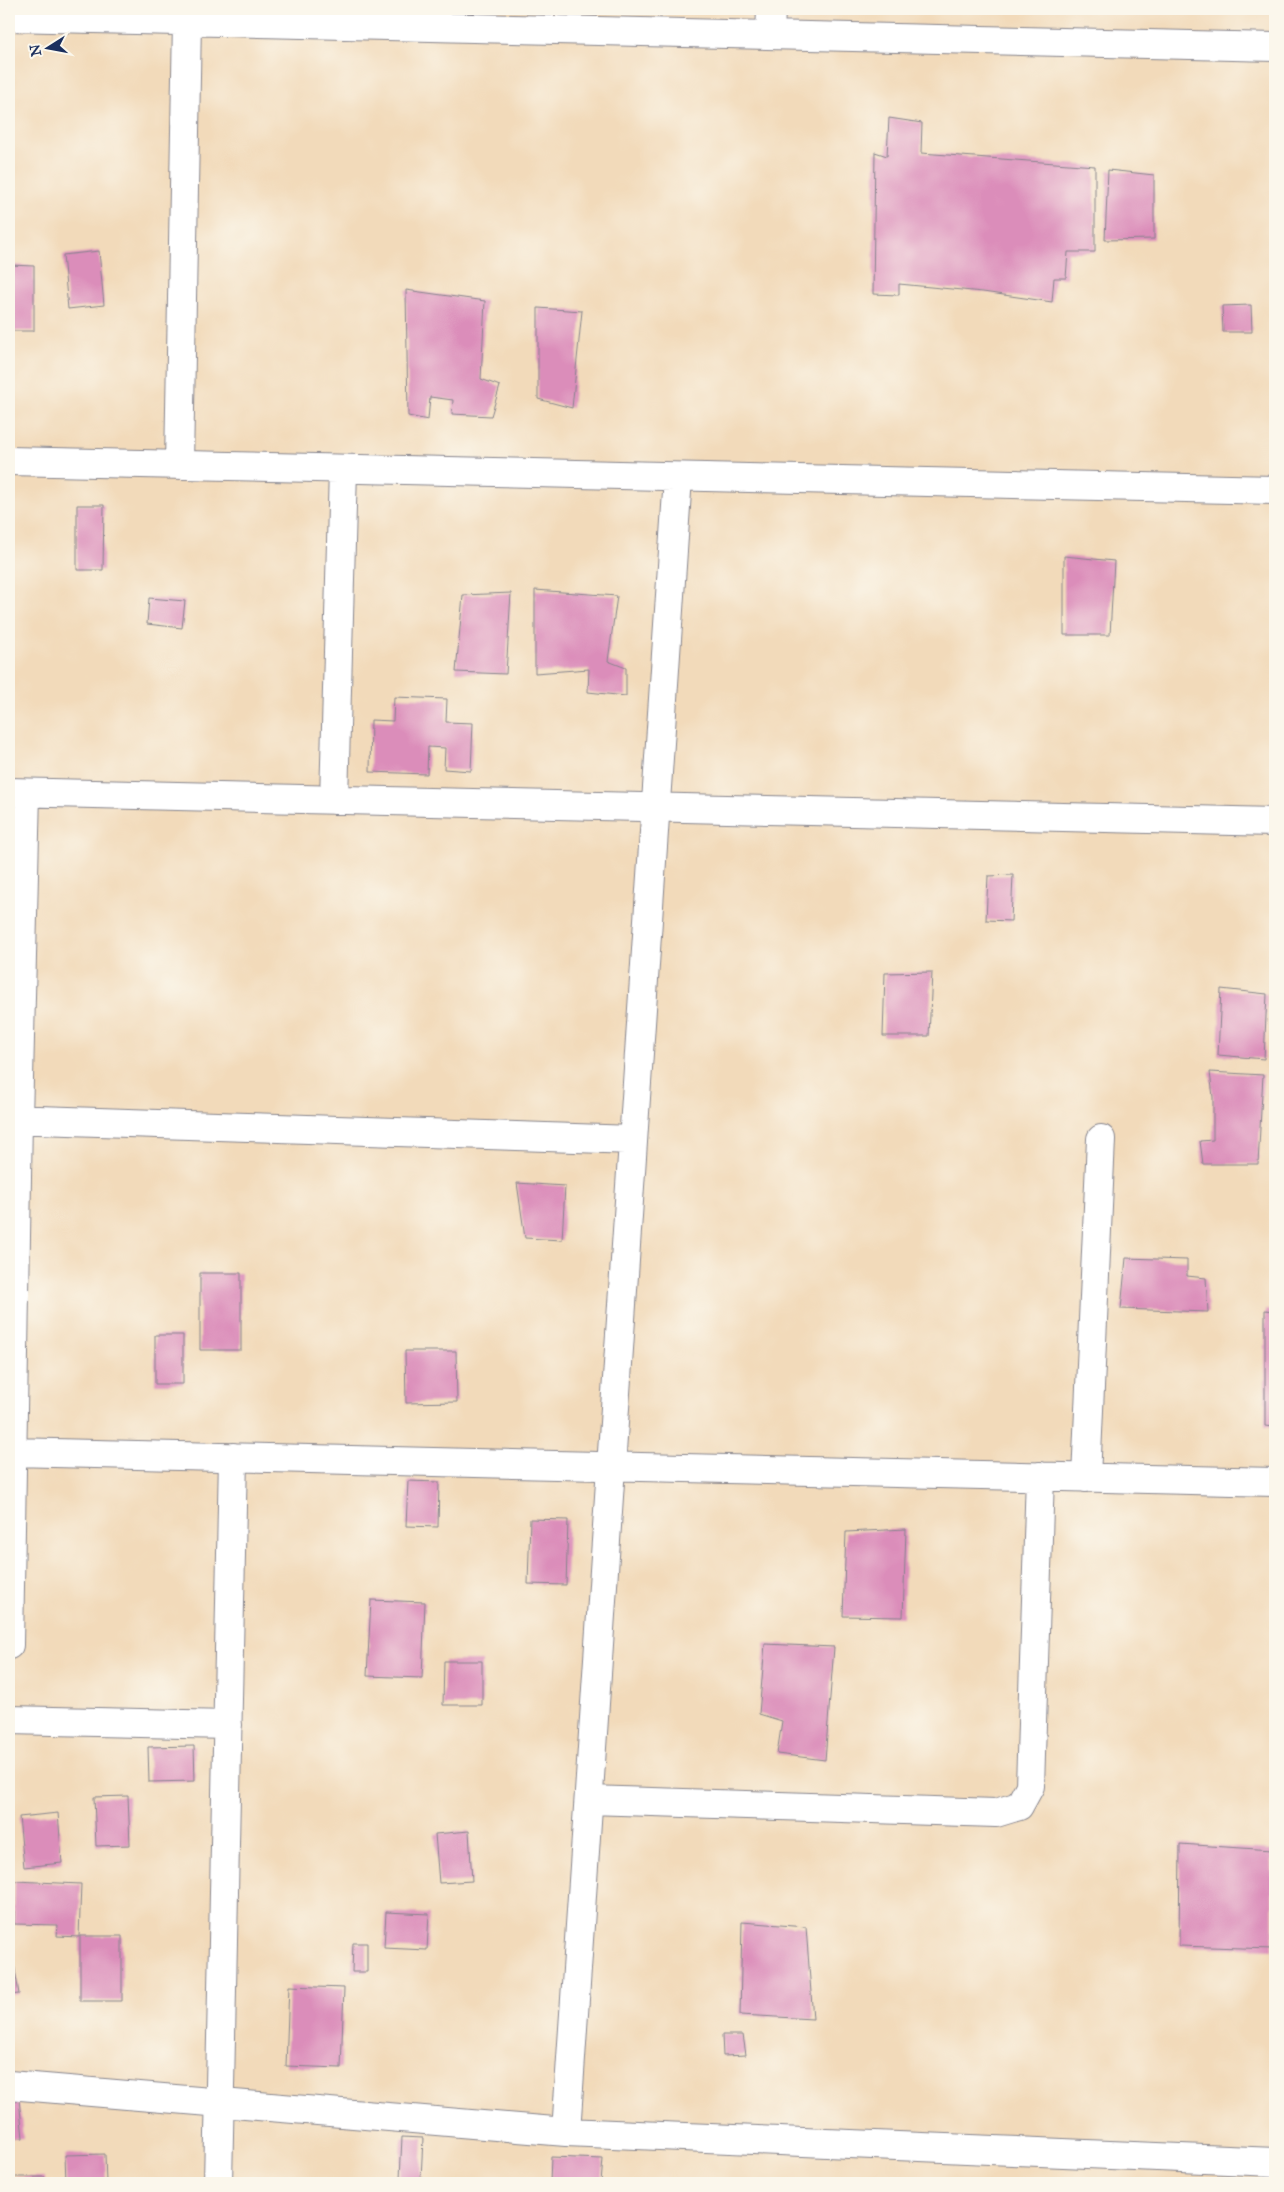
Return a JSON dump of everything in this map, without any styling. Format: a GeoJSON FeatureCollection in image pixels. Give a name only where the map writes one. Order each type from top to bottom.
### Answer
{"type":"FeatureCollection","features":[{"type":"Feature","properties":{"kind":"street"},"geometry":{"type":"LineString","coordinates":[[9,17],[187,21],[771,22],[1275,46]]}},
{"type":"Feature","properties":{"kind":"street"},"geometry":{"type":"LineString","coordinates":[[179,465],[187,21]]}},
{"type":"Feature","properties":{"kind":"street"},"geometry":{"type":"LineString","coordinates":[[9,461],[1275,490]]}},
{"type":"Feature","properties":{"kind":"street"},"geometry":{"type":"LineString","coordinates":[[334,800],[342,469]]}},
{"type":"Feature","properties":{"kind":"street"},"geometry":{"type":"LineString","coordinates":[[566,2132],[678,477]]}},
{"type":"Feature","properties":{"kind":"street"},"geometry":{"type":"LineString","coordinates":[[9,1645],[12,1452],[13,1119],[18,792],[1275,822]]}},
{"type":"Feature","properties":{"kind":"street"},"geometry":{"type":"LineString","coordinates":[[13,1119],[632,1140]]}},
{"type":"Feature","properties":{"kind":"street"},"geometry":{"type":"LineString","coordinates":[[1086,1478],[1101,1139]]}},
{"type":"Feature","properties":{"kind":"street"},"geometry":{"type":"LineString","coordinates":[[12,1452],[1275,1482]]}},
{"type":"Feature","properties":{"kind":"street"},"geometry":{"type":"LineString","coordinates":[[218,2183],[233,1457]]}},
{"type":"Feature","properties":{"kind":"street"},"geometry":{"type":"LineString","coordinates":[[589,1800],[996,1813],[1020,1806],[1030,1786],[1040,1476]]}},
{"type":"Feature","properties":{"kind":"street"},"geometry":{"type":"LineString","coordinates":[[9,1720],[228,1725]]}},
{"type":"Feature","properties":{"kind":"street"},"geometry":{"type":"LineString","coordinates":[[9,2085],[566,2132],[1275,2162]]}},
{"type":"Feature","properties":{"kind":"building"},"geometry":{"type":"Polygon","coordinates":[[[889,118],[922,123],[921,153],[1095,166],[1095,252],[1068,252],[1066,278],[1054,278],[1052,302],[983,292],[899,284],[899,295],[873,294],[875,152],[887,156],[889,118]]]}},
{"type":"Feature","properties":{"kind":"building"},"geometry":{"type":"Polygon","coordinates":[[[1108,170],[1154,175],[1154,239],[1105,240],[1108,170]]]}},
{"type":"Feature","properties":{"kind":"building"},"geometry":{"type":"Polygon","coordinates":[[[99,251],[104,305],[68,309],[63,255],[99,251]]]}},
{"type":"Feature","properties":{"kind":"building"},"geometry":{"type":"Polygon","coordinates":[[[9,265],[34,266],[34,331],[9,331],[9,265]]]}},
{"type":"Feature","properties":{"kind":"building"},"geometry":{"type":"Polygon","coordinates":[[[406,290],[485,301],[481,379],[500,386],[491,416],[452,414],[453,400],[430,397],[428,420],[408,416],[406,290]]]}},
{"type":"Feature","properties":{"kind":"building"},"geometry":{"type":"Polygon","coordinates":[[[1251,305],[1252,332],[1223,332],[1222,306],[1251,305]]]}},
{"type":"Feature","properties":{"kind":"building"},"geometry":{"type":"Polygon","coordinates":[[[538,308],[582,311],[572,408],[538,399],[538,308]]]}},
{"type":"Feature","properties":{"kind":"building"},"geometry":{"type":"Polygon","coordinates":[[[77,505],[104,505],[103,570],[77,570],[77,505]]]}},
{"type":"Feature","properties":{"kind":"building"},"geometry":{"type":"Polygon","coordinates":[[[1064,556],[1114,561],[1110,635],[1064,635],[1064,556]]]}},
{"type":"Feature","properties":{"kind":"building"},"geometry":{"type":"Polygon","coordinates":[[[535,590],[617,596],[608,661],[626,668],[626,696],[588,692],[589,669],[535,673],[535,590]]]}},
{"type":"Feature","properties":{"kind":"building"},"geometry":{"type":"Polygon","coordinates":[[[511,593],[506,674],[456,672],[463,595],[511,593]]]}},
{"type":"Feature","properties":{"kind":"building"},"geometry":{"type":"Polygon","coordinates":[[[149,598],[185,601],[182,628],[147,624],[149,598]]]}},
{"type":"Feature","properties":{"kind":"building"},"geometry":{"type":"Polygon","coordinates":[[[394,697],[447,699],[446,722],[473,723],[471,771],[444,769],[445,748],[428,747],[427,774],[370,772],[371,720],[393,721],[394,697]]]}},
{"type":"Feature","properties":{"kind":"building"},"geometry":{"type":"Polygon","coordinates":[[[1013,875],[1011,921],[986,920],[988,876],[1013,875]]]}},
{"type":"Feature","properties":{"kind":"building"},"geometry":{"type":"Polygon","coordinates":[[[932,972],[929,1036],[883,1036],[885,973],[932,972]]]}},
{"type":"Feature","properties":{"kind":"building"},"geometry":{"type":"Polygon","coordinates":[[[1221,989],[1267,994],[1264,1059],[1218,1055],[1221,989]]]}},
{"type":"Feature","properties":{"kind":"building"},"geometry":{"type":"Polygon","coordinates":[[[1210,1072],[1263,1075],[1258,1164],[1203,1164],[1200,1141],[1213,1140],[1213,1097],[1210,1072]]]}},
{"type":"Feature","properties":{"kind":"building"},"geometry":{"type":"Polygon","coordinates":[[[517,1183],[565,1186],[562,1240],[525,1238],[517,1183]]]}},
{"type":"Feature","properties":{"kind":"building"},"geometry":{"type":"Polygon","coordinates":[[[1126,1258],[1187,1260],[1187,1276],[1206,1278],[1208,1312],[1121,1309],[1126,1258]]]}},
{"type":"Feature","properties":{"kind":"building"},"geometry":{"type":"Polygon","coordinates":[[[200,1273],[241,1273],[241,1350],[200,1350],[200,1273]]]}},
{"type":"Feature","properties":{"kind":"building"},"geometry":{"type":"Polygon","coordinates":[[[1265,1310],[1275,1311],[1275,1427],[1265,1426],[1265,1310]]]}},
{"type":"Feature","properties":{"kind":"building"},"geometry":{"type":"Polygon","coordinates":[[[155,1335],[183,1335],[183,1384],[155,1384],[155,1335]]]}},
{"type":"Feature","properties":{"kind":"building"},"geometry":{"type":"Polygon","coordinates":[[[405,1351],[456,1351],[457,1402],[406,1403],[405,1351]]]}},
{"type":"Feature","properties":{"kind":"building"},"geometry":{"type":"Polygon","coordinates":[[[408,1481],[439,1482],[438,1527],[406,1526],[408,1481]]]}},
{"type":"Feature","properties":{"kind":"building"},"geometry":{"type":"Polygon","coordinates":[[[530,1519],[568,1520],[566,1585],[528,1584],[530,1519]]]}},
{"type":"Feature","properties":{"kind":"building"},"geometry":{"type":"Polygon","coordinates":[[[906,1529],[903,1617],[843,1616],[846,1532],[906,1529]]]}},
{"type":"Feature","properties":{"kind":"building"},"geometry":{"type":"Polygon","coordinates":[[[371,1600],[425,1602],[422,1678],[367,1676],[371,1600]]]}},
{"type":"Feature","properties":{"kind":"building"},"geometry":{"type":"Polygon","coordinates":[[[765,1644],[834,1647],[825,1760],[777,1754],[782,1721],[759,1714],[765,1644]]]}},
{"type":"Feature","properties":{"kind":"building"},"geometry":{"type":"Polygon","coordinates":[[[444,1661],[482,1661],[482,1705],[443,1705],[444,1661]]]}},
{"type":"Feature","properties":{"kind":"building"},"geometry":{"type":"Polygon","coordinates":[[[194,1746],[195,1781],[149,1782],[148,1747],[194,1746]]]}},
{"type":"Feature","properties":{"kind":"building"},"geometry":{"type":"Polygon","coordinates":[[[128,1796],[130,1845],[96,1846],[94,1797],[128,1796]]]}},
{"type":"Feature","properties":{"kind":"building"},"geometry":{"type":"Polygon","coordinates":[[[58,1813],[62,1863],[24,1867],[19,1817],[58,1813]]]}},
{"type":"Feature","properties":{"kind":"building"},"geometry":{"type":"Polygon","coordinates":[[[469,1831],[472,1881],[439,1883],[435,1834],[469,1831]]]}},
{"type":"Feature","properties":{"kind":"building"},"geometry":{"type":"Polygon","coordinates":[[[1180,1844],[1272,1850],[1273,1949],[1179,1946],[1180,1844]]]}},
{"type":"Feature","properties":{"kind":"building"},"geometry":{"type":"Polygon","coordinates":[[[15,1881],[81,1884],[79,1937],[57,1936],[58,1925],[14,1924],[15,1881]]]}},
{"type":"Feature","properties":{"kind":"building"},"geometry":{"type":"Polygon","coordinates":[[[386,1912],[429,1914],[427,1950],[384,1948],[386,1912]]]}},
{"type":"Feature","properties":{"kind":"building"},"geometry":{"type":"Polygon","coordinates":[[[742,1922],[806,1927],[813,2019],[740,2015],[742,1922]]]}},
{"type":"Feature","properties":{"kind":"building"},"geometry":{"type":"Polygon","coordinates":[[[9,1932],[19,1994],[9,1995],[9,1932]]]}},
{"type":"Feature","properties":{"kind":"building"},"geometry":{"type":"Polygon","coordinates":[[[80,1936],[122,1936],[122,2001],[80,2001],[80,1936]]]}},
{"type":"Feature","properties":{"kind":"building"},"geometry":{"type":"Polygon","coordinates":[[[353,1943],[367,1943],[367,1972],[352,1972],[353,1943]]]}},
{"type":"Feature","properties":{"kind":"building"},"geometry":{"type":"Polygon","coordinates":[[[289,1986],[344,1988],[341,2068],[286,2066],[289,1986]]]}},
{"type":"Feature","properties":{"kind":"building"},"geometry":{"type":"Polygon","coordinates":[[[722,2035],[743,2035],[746,2055],[723,2056],[722,2035]]]}},
{"type":"Feature","properties":{"kind":"building"},"geometry":{"type":"Polygon","coordinates":[[[18,2089],[23,2138],[9,2139],[9,2090],[18,2089]]]}},
{"type":"Feature","properties":{"kind":"building"},"geometry":{"type":"Polygon","coordinates":[[[402,2137],[423,2138],[421,2179],[400,2178],[402,2137]]]}},
{"type":"Feature","properties":{"kind":"building"},"geometry":{"type":"Polygon","coordinates":[[[105,2154],[106,2183],[66,2183],[65,2155],[105,2154]]]}},
{"type":"Feature","properties":{"kind":"building"},"geometry":{"type":"Polygon","coordinates":[[[551,2157],[603,2159],[601,2183],[550,2183],[551,2157]]]}},
{"type":"Feature","properties":{"kind":"building"},"geometry":{"type":"Polygon","coordinates":[[[9,2177],[45,2177],[45,2183],[9,2183],[9,2177]]]}}]}
